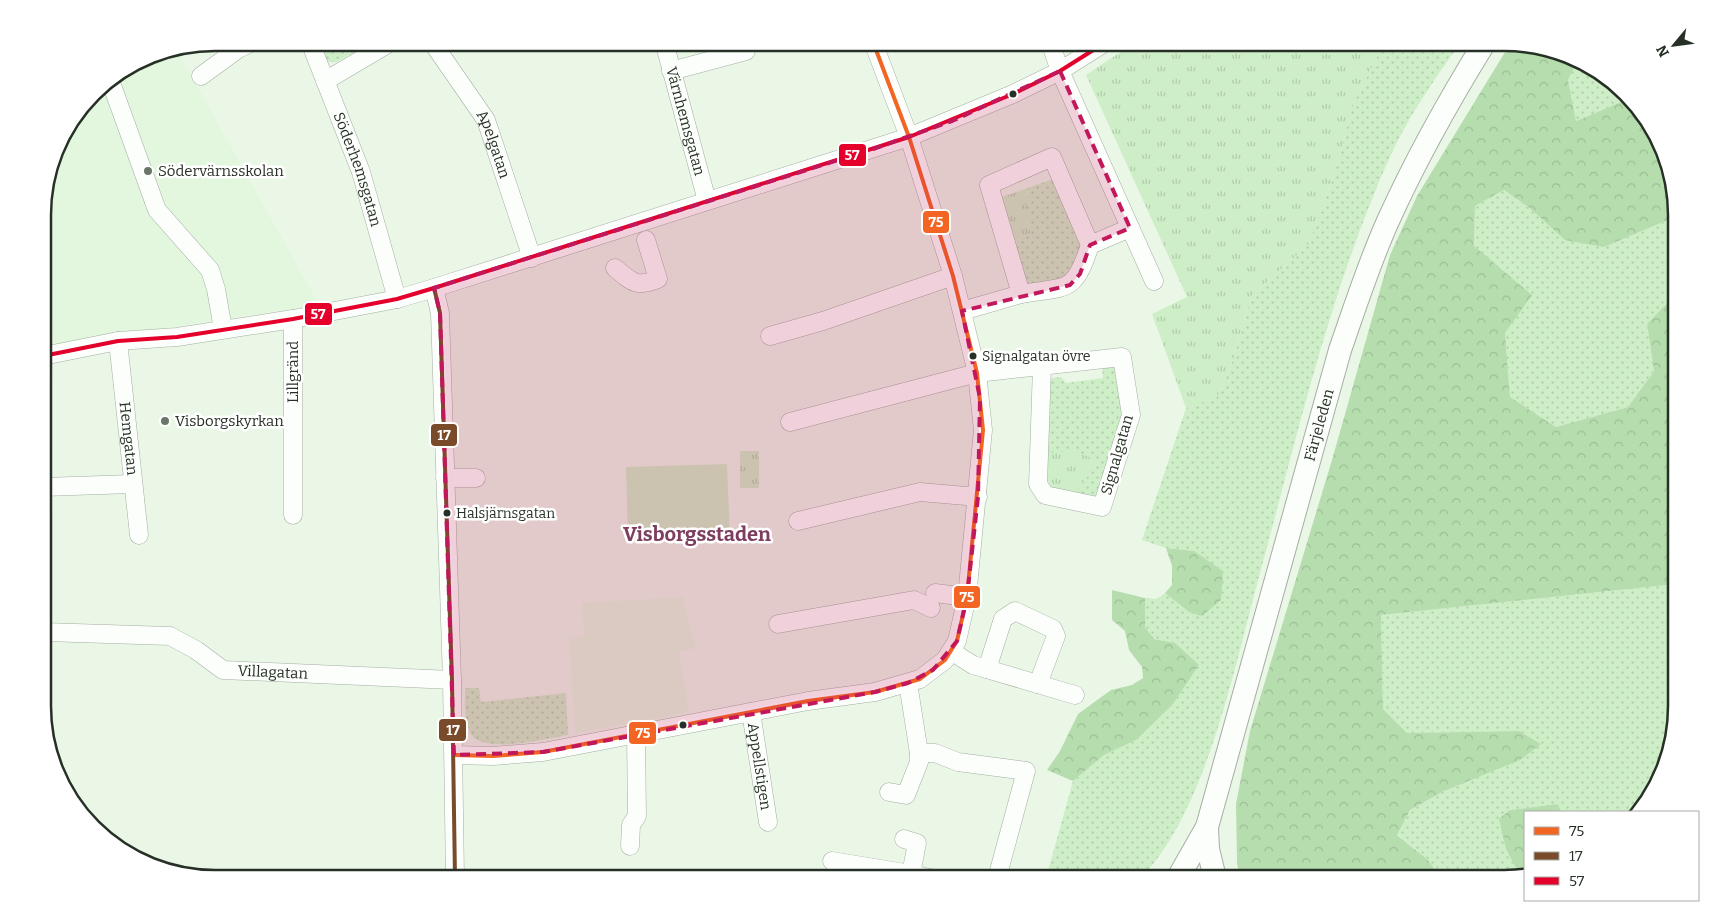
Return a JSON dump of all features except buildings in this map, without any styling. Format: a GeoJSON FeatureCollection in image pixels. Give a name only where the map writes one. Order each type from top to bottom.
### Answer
{"type":"FeatureCollection","features":[{"type":"Feature","properties":{"kind":"main road","name":"Färjeleden"},"geometry":{"type":"LineString","coordinates":[[1183,869],[1207,827],[1340,350],[1363,283],[1411,173],[1445,107],[1479,51]]}},
{"type":"Feature","properties":{"kind":"main road","name":"Färjeleden"},"geometry":{"type":"LineString","coordinates":[[1207,827],[1208,849],[1213,869]]}},
{"type":"Feature","properties":{"kind":"street"},"geometry":{"type":"LineString","coordinates":[[454,755],[492,756],[543,752],[751,712],[875,692],[908,683],[933,670],[951,651],[957,641],[967,597],[978,496],[982,430],[977,373],[953,276],[909,137],[877,51]]}},
{"type":"Feature","properties":{"kind":"street"},"geometry":{"type":"LineString","coordinates":[[1053,51],[1154,282]]}},
{"type":"Feature","properties":{"kind":"street"},"geometry":{"type":"LineString","coordinates":[[52,354],[118,341],[177,337],[293,319],[397,299],[532,258],[909,137],[1013,94],[1060,70],[1091,51]]}},
{"type":"Feature","properties":{"kind":"street"},"geometry":{"type":"LineString","coordinates":[[201,76],[234,52]]}},
{"type":"Feature","properties":{"kind":"street","name":"Söderhemsgatan"},"geometry":{"type":"LineString","coordinates":[[314,52],[361,172],[397,299]]}},
{"type":"Feature","properties":{"kind":"street"},"geometry":{"type":"LineString","coordinates":[[325,81],[374,52]]}},
{"type":"Feature","properties":{"kind":"street","name":"Apelgatan"},"geometry":{"type":"LineString","coordinates":[[439,52],[486,120],[532,258]]}},
{"type":"Feature","properties":{"kind":"street","name":"Värnhemsgatan"},"geometry":{"type":"LineString","coordinates":[[666,52],[707,201]]}},
{"type":"Feature","properties":{"kind":"street"},"geometry":{"type":"LineString","coordinates":[[671,71],[744,52]]}},
{"type":"Feature","properties":{"kind":"street"},"geometry":{"type":"LineString","coordinates":[[113,87],[157,210],[210,270],[216,289],[223,329]]}},
{"type":"Feature","properties":{"kind":"street"},"geometry":{"type":"LineString","coordinates":[[962,312],[1021,294],[1070,285],[1080,274],[1090,245],[1052,157],[989,185],[1021,294]]}},
{"type":"Feature","properties":{"kind":"street"},"geometry":{"type":"LineString","coordinates":[[1090,245],[1130,228]]}},
{"type":"Feature","properties":{"kind":"street"},"geometry":{"type":"LineString","coordinates":[[615,268],[631,281],[639,284],[658,279],[646,240]]}},
{"type":"Feature","properties":{"kind":"street"},"geometry":{"type":"LineString","coordinates":[[770,336],[823,321],[953,276]]}},
{"type":"Feature","properties":{"kind":"street"},"geometry":{"type":"LineString","coordinates":[[434,288],[440,314],[452,680],[455,870]]}},
{"type":"Feature","properties":{"kind":"street","name":"Lillgränd"},"geometry":{"type":"LineString","coordinates":[[293,319],[293,515]]}},
{"type":"Feature","properties":{"kind":"street","name":"Hemgatan"},"geometry":{"type":"LineString","coordinates":[[118,341],[139,535]]}},
{"type":"Feature","properties":{"kind":"street","name":"Signalgatan"},"geometry":{"type":"LineString","coordinates":[[790,422],[977,373],[1122,357],[1131,415],[1102,507],[1045,495],[1038,484],[1042,367]]}},
{"type":"Feature","properties":{"kind":"street"},"geometry":{"type":"LineString","coordinates":[[445,478],[476,478]]}},
{"type":"Feature","properties":{"kind":"street"},"geometry":{"type":"LineString","coordinates":[[51,487],[132,484]]}},
{"type":"Feature","properties":{"kind":"street"},"geometry":{"type":"LineString","coordinates":[[798,521],[920,492],[978,496]]}},
{"type":"Feature","properties":{"kind":"street"},"geometry":{"type":"LineString","coordinates":[[778,624],[914,600],[967,597]]}},
{"type":"Feature","properties":{"kind":"street"},"geometry":{"type":"LineString","coordinates":[[987,669],[1003,619],[1015,611],[1053,629],[1056,636],[1038,684]]}},
{"type":"Feature","properties":{"kind":"street","name":"Villagatan"},"geometry":{"type":"LineString","coordinates":[[51,632],[170,636],[196,650],[222,670],[452,680]]}},
{"type":"Feature","properties":{"kind":"street"},"geometry":{"type":"LineString","coordinates":[[951,651],[972,664],[1075,695]]}},
{"type":"Feature","properties":{"kind":"street"},"geometry":{"type":"LineString","coordinates":[[889,792],[906,795],[919,762],[908,683]]}},
{"type":"Feature","properties":{"kind":"street","name":"Appellstigen"},"geometry":{"type":"LineString","coordinates":[[751,712],[768,822]]}},
{"type":"Feature","properties":{"kind":"street"},"geometry":{"type":"LineString","coordinates":[[630,846],[631,825],[637,816],[636,733]]}},
{"type":"Feature","properties":{"kind":"street"},"geometry":{"type":"LineString","coordinates":[[919,753],[935,753],[958,762],[1026,771],[999,869]]}},
{"type":"Feature","properties":{"kind":"street"},"geometry":{"type":"LineString","coordinates":[[904,839],[917,843],[912,869]]}},
{"type":"Feature","properties":{"kind":"street"},"geometry":{"type":"LineString","coordinates":[[832,861],[884,869]]}},
{"type":"Feature","properties":{"kind":"highlighted area"},"geometry":{"type":"Polygon","coordinates":[[[1060,71],[1130,228],[1090,245],[1080,274],[1070,285],[962,311],[980,398],[978,497],[967,597],[957,641],[933,670],[908,683],[875,692],[543,752],[454,755],[440,313],[434,288],[873,149],[952,121],[1060,71]]]}},
{"type":"Feature","properties":{"kind":"shaded area","name":"Södervärnsskolan"},"geometry":{"type":"Polygon","coordinates":[[[180,55],[318,303],[292,309],[52,345],[52,204],[57,173],[73,133],[99,99],[115,85],[143,68],[180,55]]]}},
{"type":"Feature","properties":{"kind":"shaded area"},"geometry":{"type":"Polygon","coordinates":[[[682,597],[696,648],[679,652],[689,712],[575,733],[569,637],[584,636],[582,603],[682,597]]]}},
{"type":"Feature","properties":{"kind":"green space"},"geometry":{"type":"Polygon","coordinates":[[[1122,51],[1380,51],[1354,102],[1333,177],[1308,245],[1251,296],[1232,363],[1217,397],[1186,408],[1152,314],[1187,297],[1086,75],[1122,51]]]}},
{"type":"Feature","properties":{"kind":"green space"},"geometry":{"type":"Polygon","coordinates":[[[1380,51],[1455,51],[1422,99],[1396,144],[1368,209],[1349,260],[1302,415],[1229,692],[1201,776],[1184,814],[1164,849],[1148,869],[1048,869],[1073,781],[1104,755],[1136,740],[1175,643],[1154,639],[1145,627],[1145,598],[1157,599],[1165,593],[1189,612],[1194,551],[1166,548],[1142,540],[1186,408],[1217,397],[1232,363],[1251,296],[1308,245],[1333,177],[1354,102],[1380,51]]]}},
{"type":"Feature","properties":{"kind":"green space"},"geometry":{"type":"Polygon","coordinates":[[[1506,51],[1546,57],[1574,67],[1568,80],[1576,121],[1622,102],[1640,124],[1651,143],[1662,173],[1668,220],[1604,247],[1565,240],[1531,209],[1504,190],[1475,206],[1474,246],[1532,295],[1505,333],[1510,397],[1556,427],[1628,407],[1654,371],[1647,324],[1668,302],[1668,585],[1381,615],[1383,709],[1407,733],[1519,731],[1541,744],[1520,760],[1444,791],[1410,810],[1397,835],[1428,860],[1435,869],[1238,869],[1236,804],[1250,731],[1332,460],[1390,255],[1417,196],[1506,51]]]}},
{"type":"Feature","properties":{"kind":"green space"},"geometry":{"type":"Polygon","coordinates":[[[320,52],[354,52],[337,62],[328,62],[320,52]]]}},
{"type":"Feature","properties":{"kind":"green space"},"geometry":{"type":"Polygon","coordinates":[[[1574,67],[1595,79],[1622,102],[1576,121],[1568,80],[1574,67]]]}},
{"type":"Feature","properties":{"kind":"green space"},"geometry":{"type":"Polygon","coordinates":[[[1053,179],[1084,244],[1067,280],[1025,288],[1014,241],[1031,234],[1027,221],[1026,205],[1030,203],[1025,189],[1053,179]]]}},
{"type":"Feature","properties":{"kind":"green space"},"geometry":{"type":"Polygon","coordinates":[[[1025,189],[1030,204],[1026,205],[1031,219],[1027,221],[1031,234],[1014,241],[999,198],[1025,189]]]}},
{"type":"Feature","properties":{"kind":"green space"},"geometry":{"type":"Polygon","coordinates":[[[1504,190],[1531,209],[1604,247],[1668,220],[1668,302],[1647,324],[1654,371],[1628,407],[1556,427],[1510,398],[1505,333],[1531,295],[1474,247],[1475,206],[1504,190]]]}},
{"type":"Feature","properties":{"kind":"green space"},"geometry":{"type":"Polygon","coordinates":[[[1116,365],[1123,413],[1098,500],[1073,494],[1099,462],[1046,453],[1047,379],[1061,377],[1066,383],[1103,378],[1102,367],[1116,365]]]}},
{"type":"Feature","properties":{"kind":"green space"},"geometry":{"type":"Polygon","coordinates":[[[740,451],[759,451],[759,488],[740,488],[740,451]]]}},
{"type":"Feature","properties":{"kind":"green space"},"geometry":{"type":"Polygon","coordinates":[[[1074,451],[1100,461],[1073,494],[1053,490],[1047,479],[1046,453],[1074,451]]]}},
{"type":"Feature","properties":{"kind":"green space"},"geometry":{"type":"Polygon","coordinates":[[[727,464],[730,538],[628,541],[626,467],[727,464]]]}},
{"type":"Feature","properties":{"kind":"green space"},"geometry":{"type":"Polygon","coordinates":[[[1166,548],[1194,551],[1223,571],[1221,600],[1202,616],[1189,612],[1165,593],[1172,585],[1172,566],[1166,548]]]}},
{"type":"Feature","properties":{"kind":"green space"},"geometry":{"type":"Polygon","coordinates":[[[1668,585],[1668,706],[1665,738],[1651,778],[1640,797],[1629,811],[1561,811],[1558,804],[1510,810],[1506,849],[1516,869],[1435,869],[1428,860],[1397,834],[1410,810],[1444,791],[1518,731],[1407,733],[1383,709],[1381,615],[1668,585]]]}},
{"type":"Feature","properties":{"kind":"green space"},"geometry":{"type":"Polygon","coordinates":[[[1112,590],[1145,598],[1145,627],[1154,639],[1175,643],[1199,665],[1172,705],[1136,740],[1104,755],[1073,781],[1047,770],[1060,751],[1078,714],[1111,690],[1132,685],[1143,678],[1142,667],[1129,650],[1125,631],[1112,620],[1112,590]]]}},
{"type":"Feature","properties":{"kind":"green space"},"geometry":{"type":"Polygon","coordinates":[[[465,688],[479,688],[481,702],[566,693],[568,735],[516,744],[488,743],[478,740],[471,734],[467,723],[465,688]]]}},
{"type":"Feature","properties":{"kind":"green space"},"geometry":{"type":"Polygon","coordinates":[[[1558,804],[1561,811],[1524,811],[1524,868],[1516,869],[1506,849],[1499,819],[1510,810],[1558,804]]]}},
{"type":"Feature","properties":{"kind":"transit line","name":"75"},"geometry":{"type":"LineString","coordinates":[[454,755],[493,756],[543,752],[808,701],[875,692],[920,679],[945,660],[957,641],[967,597],[983,430],[977,373],[953,276],[909,137],[877,51]]}},
{"type":"Feature","properties":{"kind":"transit line","name":"57"},"geometry":{"type":"LineString","coordinates":[[52,354],[118,341],[177,337],[293,319],[397,299],[909,137],[1013,94],[1060,71],[1091,51]]}},
{"type":"Feature","properties":{"kind":"transit line","name":"17"},"geometry":{"type":"LineString","coordinates":[[434,288],[440,313],[452,680],[455,870]]}},
{"type":"Feature","properties":{"kind":"place","name":"Södervärnsskolan"},"geometry":{"type":"Point","coordinates":[148,171]}},
{"type":"Feature","properties":{"kind":"place","name":"Signalgatan övre"},"geometry":{"type":"Point","coordinates":[973,356]}},
{"type":"Feature","properties":{"kind":"place","name":"Visborgskyrkan"},"geometry":{"type":"Point","coordinates":[165,421]}},
{"type":"Feature","properties":{"kind":"place","name":"Halsjärnsgatan"},"geometry":{"type":"Point","coordinates":[447,513]}},
{"type":"Feature","properties":{"kind":"district","name":"Visborgsstaden"},"geometry":{"type":"Point","coordinates":[697,534]}}]}
